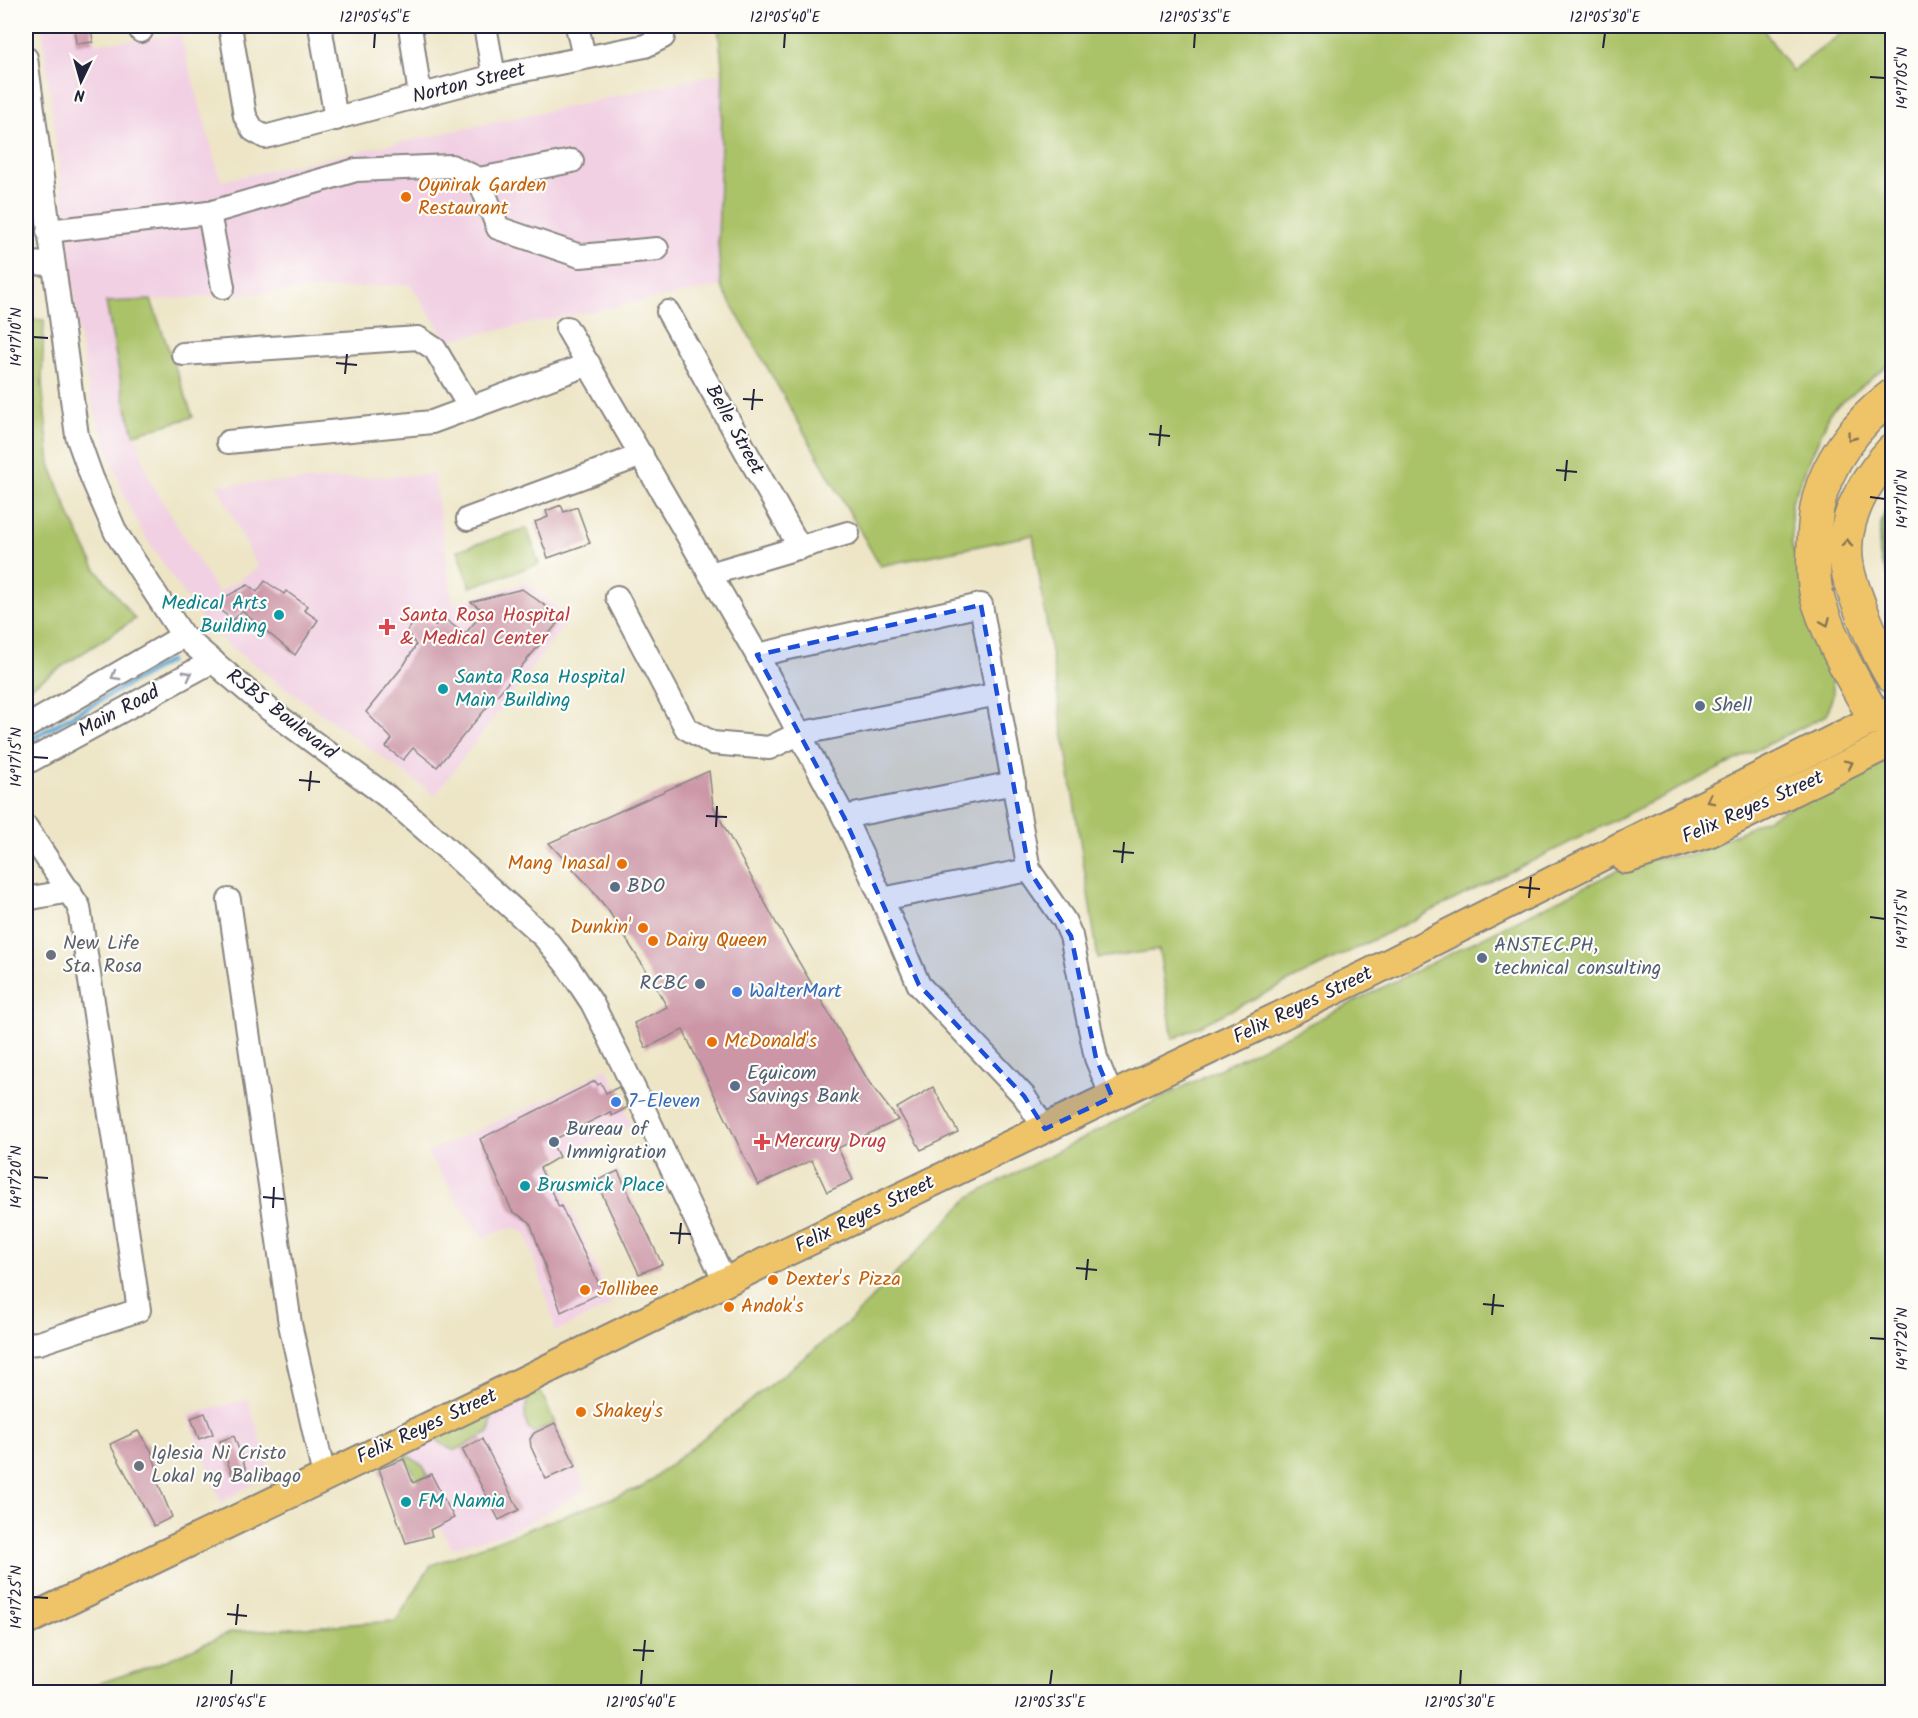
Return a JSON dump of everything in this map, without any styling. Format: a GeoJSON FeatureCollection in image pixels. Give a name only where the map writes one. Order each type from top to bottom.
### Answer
{"type":"FeatureCollection","features":[{"type":"Feature","properties":{"kind":"highway"},"geometry":{"type":"LineString","coordinates":[[1887,729],[1838,649],[1818,602],[1813,569],[1817,507],[1826,480],[1842,450],[1863,422],[1893,396]]}},
{"type":"Feature","properties":{"kind":"highway"},"geometry":{"type":"LineString","coordinates":[[1893,451],[1876,468],[1859,496],[1850,518],[1846,541],[1847,566],[1857,597],[1873,642],[1893,676]]}},
{"type":"Feature","properties":{"kind":"main road","name":"Felix Reyes Street"},"geometry":{"type":"LineString","coordinates":[[26,1621],[725,1282],[1360,978],[1542,887],[1887,729]]}},
{"type":"Feature","properties":{"kind":"street","name":"Norton Street"},"geometry":{"type":"LineString","coordinates":[[230,26],[245,116],[253,130],[265,137],[494,76],[645,46],[663,37],[664,26]]}},
{"type":"Feature","properties":{"kind":"street"},"geometry":{"type":"LineString","coordinates":[[320,26],[336,119]]}},
{"type":"Feature","properties":{"kind":"street"},"geometry":{"type":"LineString","coordinates":[[410,26],[420,96]]}},
{"type":"Feature","properties":{"kind":"street"},"geometry":{"type":"LineString","coordinates":[[485,26],[494,76]]}},
{"type":"Feature","properties":{"kind":"street"},"geometry":{"type":"LineString","coordinates":[[577,26],[584,57]]}},
{"type":"Feature","properties":{"kind":"street","name":"RSBS Boulevard"},"geometry":{"type":"LineString","coordinates":[[26,58],[77,436],[92,478],[116,532],[183,636],[270,710],[396,805],[499,895],[544,937],[559,955],[592,1004],[725,1282]]}},
{"type":"Feature","properties":{"kind":"street"},"geometry":{"type":"LineString","coordinates":[[48,231],[209,213],[356,170],[451,166],[479,179],[572,161]]}},
{"type":"Feature","properties":{"kind":"street"},"geometry":{"type":"LineString","coordinates":[[479,179],[498,228],[580,256],[657,249]]}},
{"type":"Feature","properties":{"kind":"street"},"geometry":{"type":"LineString","coordinates":[[209,213],[223,287]]}},
{"type":"Feature","properties":{"kind":"street"},"geometry":{"type":"LineString","coordinates":[[26,262],[52,264]]}},
{"type":"Feature","properties":{"kind":"street","name":"Belle Street"},"geometry":{"type":"LineString","coordinates":[[668,312],[800,548]]}},
{"type":"Feature","properties":{"kind":"street"},"geometry":{"type":"LineString","coordinates":[[567,328],[757,655],[844,817],[919,986],[1024,1096],[1045,1129]]}},
{"type":"Feature","properties":{"kind":"street"},"geometry":{"type":"LineString","coordinates":[[183,354],[418,338],[435,349],[470,408]]}},
{"type":"Feature","properties":{"kind":"street"},"geometry":{"type":"LineString","coordinates":[[228,442],[432,422],[589,364]]}},
{"type":"Feature","properties":{"kind":"street"},"geometry":{"type":"LineString","coordinates":[[468,519],[642,454]]}},
{"type":"Feature","properties":{"kind":"street"},"geometry":{"type":"LineString","coordinates":[[710,574],[848,533]]}},
{"type":"Feature","properties":{"kind":"street"},"geometry":{"type":"LineString","coordinates":[[617,597],[686,728],[712,744],[769,748],[798,734],[998,694]]}},
{"type":"Feature","properties":{"kind":"street"},"geometry":{"type":"LineString","coordinates":[[757,655],[981,605],[1029,870],[1064,920],[1071,936],[1096,1058],[1112,1097]]}},
{"type":"Feature","properties":{"kind":"street","name":"Main Road"},"geometry":{"type":"LineString","coordinates":[[26,727],[183,636]]}},
{"type":"Feature","properties":{"kind":"street","name":"Main Road"},"geometry":{"type":"LineString","coordinates":[[26,763],[213,661]]}},
{"type":"Feature","properties":{"kind":"street"},"geometry":{"type":"LineString","coordinates":[[844,817],[1014,783]]}},
{"type":"Feature","properties":{"kind":"street"},"geometry":{"type":"LineString","coordinates":[[26,827],[70,891],[79,907],[83,924],[139,1310],[39,1343],[26,1344]]}},
{"type":"Feature","properties":{"kind":"street"},"geometry":{"type":"LineString","coordinates":[[882,899],[1029,870]]}},
{"type":"Feature","properties":{"kind":"street"},"geometry":{"type":"LineString","coordinates":[[26,899],[70,891]]}},
{"type":"Feature","properties":{"kind":"street"},"geometry":{"type":"LineString","coordinates":[[229,900],[290,1324],[324,1476]]}},
{"type":"Feature","properties":{"kind":"highlighted area"},"geometry":{"type":"Polygon","coordinates":[[[981,605],[1029,870],[1071,936],[1096,1058],[1112,1097],[1045,1129],[1024,1096],[919,985],[844,817],[757,655],[981,605]]]}},
{"type":"Feature","properties":{"kind":"shaded area"},"geometry":{"type":"Polygon","coordinates":[[[42,26],[93,26],[95,44],[180,34],[221,181],[723,73],[718,243],[721,286],[447,340],[410,284],[107,303],[124,399],[150,481],[218,593],[258,568],[217,485],[434,474],[453,604],[527,582],[569,619],[435,795],[217,636],[194,609],[144,535],[124,496],[91,400],[80,342],[42,26]]]}},
{"type":"Feature","properties":{"kind":"shaded area"},"geometry":{"type":"Polygon","coordinates":[[[607,1068],[632,1125],[551,1161],[612,1305],[555,1332],[553,1318],[525,1233],[516,1228],[505,1229],[482,1238],[427,1153],[576,1086],[607,1068]]]}},
{"type":"Feature","properties":{"kind":"shaded area"},"geometry":{"type":"Polygon","coordinates":[[[537,1384],[587,1489],[504,1534],[451,1548],[400,1447],[537,1384]]]}},
{"type":"Feature","properties":{"kind":"shaded area"},"geometry":{"type":"Polygon","coordinates":[[[248,1399],[271,1474],[221,1502],[188,1415],[248,1399]]]}},
{"type":"Feature","properties":{"kind":"green space"},"geometry":{"type":"Polygon","coordinates":[[[718,26],[1761,26],[1792,71],[1851,26],[1892,26],[1892,362],[1831,411],[1791,503],[1792,546],[1832,667],[1833,694],[1827,715],[1173,1039],[1159,950],[1098,958],[1033,535],[880,566],[721,286],[718,243],[723,73],[718,26]]]}},
{"type":"Feature","properties":{"kind":"green space"},"geometry":{"type":"Polygon","coordinates":[[[151,300],[193,417],[134,434],[124,399],[106,302],[151,300]]]}},
{"type":"Feature","properties":{"kind":"green space"},"geometry":{"type":"Polygon","coordinates":[[[26,319],[44,320],[42,383],[50,464],[70,516],[95,568],[135,619],[26,690],[26,319]]]}},
{"type":"Feature","properties":{"kind":"green space"},"geometry":{"type":"Polygon","coordinates":[[[1892,494],[1892,583],[1881,561],[1879,544],[1885,510],[1892,494]]]}},
{"type":"Feature","properties":{"kind":"green space"},"geometry":{"type":"Polygon","coordinates":[[[527,528],[539,564],[470,587],[458,550],[527,528]]]}},
{"type":"Feature","properties":{"kind":"green space"},"geometry":{"type":"Polygon","coordinates":[[[1892,757],[1892,1692],[73,1692],[160,1663],[232,1632],[396,1621],[431,1565],[642,1487],[850,1321],[971,1196],[1167,1095],[1638,860],[1695,854],[1892,757]]]}},
{"type":"Feature","properties":{"kind":"green space"},"geometry":{"type":"Polygon","coordinates":[[[538,1386],[555,1423],[534,1433],[528,1429],[525,1412],[530,1395],[538,1386]]]}},
{"type":"Feature","properties":{"kind":"green space"},"geometry":{"type":"Polygon","coordinates":[[[494,1408],[489,1433],[456,1450],[452,1450],[431,1437],[494,1408]]]}},
{"type":"Feature","properties":{"kind":"green space"},"geometry":{"type":"Polygon","coordinates":[[[402,1451],[423,1466],[428,1475],[418,1480],[402,1451]]]}},
{"type":"Feature","properties":{"kind":"building"},"geometry":{"type":"Polygon","coordinates":[[[74,26],[91,26],[93,42],[76,44],[74,26]]]}},
{"type":"Feature","properties":{"kind":"building"},"geometry":{"type":"Polygon","coordinates":[[[561,505],[564,512],[577,507],[590,543],[548,558],[535,522],[548,517],[546,511],[561,505]]]}},
{"type":"Feature","properties":{"kind":"building","name":"Medical Arts Building"},"geometry":{"type":"Polygon","coordinates":[[[265,581],[284,594],[286,591],[307,606],[304,610],[318,620],[295,655],[242,611],[233,620],[217,608],[225,597],[248,585],[257,592],[265,581]]]}},
{"type":"Feature","properties":{"kind":"building","name":"Santa Rosa Hospital Main Building"},"geometry":{"type":"Polygon","coordinates":[[[522,589],[562,618],[437,767],[413,748],[403,760],[386,747],[392,739],[366,712],[404,665],[416,645],[407,631],[421,615],[435,626],[442,617],[465,634],[484,611],[471,602],[522,589]]]}},
{"type":"Feature","properties":{"kind":"building","name":"WalterMart"},"geometry":{"type":"Polygon","coordinates":[[[709,771],[713,806],[776,923],[869,1082],[898,1120],[838,1148],[853,1180],[827,1192],[812,1160],[758,1185],[683,1030],[646,1048],[634,1023],[667,1007],[608,910],[549,843],[709,771]]]}},
{"type":"Feature","properties":{"kind":"building","name":"Brusmick Place"},"geometry":{"type":"Polygon","coordinates":[[[595,1081],[598,1085],[601,1083],[606,1093],[619,1087],[628,1107],[612,1116],[610,1112],[551,1141],[559,1157],[540,1168],[603,1292],[561,1312],[530,1222],[512,1211],[480,1139],[595,1081]]]}},
{"type":"Feature","properties":{"kind":"building"},"geometry":{"type":"Polygon","coordinates":[[[933,1087],[958,1132],[921,1150],[897,1108],[933,1087]]]}},
{"type":"Feature","properties":{"kind":"building"},"geometry":{"type":"Polygon","coordinates":[[[618,1171],[662,1264],[639,1274],[596,1181],[618,1171]]]}},
{"type":"Feature","properties":{"kind":"building"},"geometry":{"type":"Polygon","coordinates":[[[205,1413],[213,1434],[199,1439],[191,1418],[205,1413]]]}},
{"type":"Feature","properties":{"kind":"building"},"geometry":{"type":"Polygon","coordinates":[[[555,1423],[576,1466],[546,1479],[531,1447],[530,1439],[534,1433],[555,1423]]]}},
{"type":"Feature","properties":{"kind":"building","name":"Iglesia Ni Cristo Lokal ng Balibago"},"geometry":{"type":"Polygon","coordinates":[[[138,1431],[151,1450],[161,1481],[158,1483],[172,1517],[154,1526],[110,1444],[138,1431]]]}},
{"type":"Feature","properties":{"kind":"building"},"geometry":{"type":"Polygon","coordinates":[[[234,1436],[247,1472],[233,1477],[220,1441],[234,1436]]]}},
{"type":"Feature","properties":{"kind":"building"},"geometry":{"type":"Polygon","coordinates":[[[482,1439],[519,1510],[499,1520],[462,1449],[482,1439]]]}},
{"type":"Feature","properties":{"kind":"building","name":"FM Namia"},"geometry":{"type":"Polygon","coordinates":[[[404,1459],[413,1483],[431,1474],[454,1518],[430,1530],[432,1536],[406,1543],[379,1469],[404,1459]]]}},
{"type":"Feature","properties":{"kind":"waterway"},"geometry":{"type":"LineString","coordinates":[[26,742],[169,661]]}},
{"type":"Feature","properties":{"kind":"place","name":"Oynirak Garden Restaurant"},"geometry":{"type":"Point","coordinates":[406,197]}},
{"type":"Feature","properties":{"kind":"place","name":"Medical Arts Building"},"geometry":{"type":"Point","coordinates":[279,615]}},
{"type":"Feature","properties":{"kind":"place","name":"Santa Rosa Hospital & Medical Center"},"geometry":{"type":"Point","coordinates":[387,627]}},
{"type":"Feature","properties":{"kind":"place","name":"Santa Rosa Hospital Main Building"},"geometry":{"type":"Point","coordinates":[443,689]}},
{"type":"Feature","properties":{"kind":"place","name":"Shell"},"geometry":{"type":"Point","coordinates":[1700,706]}},
{"type":"Feature","properties":{"kind":"place","name":"Mang Inasal"},"geometry":{"type":"Point","coordinates":[622,864]}},
{"type":"Feature","properties":{"kind":"place","name":"BDO"},"geometry":{"type":"Point","coordinates":[615,887]}},
{"type":"Feature","properties":{"kind":"place","name":"Dunkin'"},"geometry":{"type":"Point","coordinates":[643,928]}},
{"type":"Feature","properties":{"kind":"place","name":"Dairy Queen"},"geometry":{"type":"Point","coordinates":[653,941]}},
{"type":"Feature","properties":{"kind":"place","name":"New Life Sta. Rosa"},"geometry":{"type":"Point","coordinates":[51,955]}},
{"type":"Feature","properties":{"kind":"place","name":"ANSTEC.PH, technical consulting"},"geometry":{"type":"Point","coordinates":[1482,958]}},
{"type":"Feature","properties":{"kind":"place","name":"RCBC"},"geometry":{"type":"Point","coordinates":[700,984]}},
{"type":"Feature","properties":{"kind":"place","name":"WalterMart"},"geometry":{"type":"Point","coordinates":[737,992]}},
{"type":"Feature","properties":{"kind":"place","name":"McDonald's"},"geometry":{"type":"Point","coordinates":[712,1042]}},
{"type":"Feature","properties":{"kind":"place","name":"Equicom Savings Bank"},"geometry":{"type":"Point","coordinates":[735,1086]}},
{"type":"Feature","properties":{"kind":"place","name":"7-Eleven"},"geometry":{"type":"Point","coordinates":[616,1102]}},
{"type":"Feature","properties":{"kind":"place","name":"Bureau of Immigration"},"geometry":{"type":"Point","coordinates":[554,1142]}},
{"type":"Feature","properties":{"kind":"place","name":"Mercury Drug"},"geometry":{"type":"Point","coordinates":[762,1142]}},
{"type":"Feature","properties":{"kind":"place","name":"Brusmick Place"},"geometry":{"type":"Point","coordinates":[525,1186]}},
{"type":"Feature","properties":{"kind":"place","name":"Dexter's Pizza"},"geometry":{"type":"Point","coordinates":[773,1280]}},
{"type":"Feature","properties":{"kind":"place","name":"Jollibee"},"geometry":{"type":"Point","coordinates":[585,1290]}},
{"type":"Feature","properties":{"kind":"place","name":"Andok's"},"geometry":{"type":"Point","coordinates":[729,1307]}},
{"type":"Feature","properties":{"kind":"place","name":"Shakey's"},"geometry":{"type":"Point","coordinates":[581,1412]}},
{"type":"Feature","properties":{"kind":"place","name":"Iglesia Ni Cristo Lokal ng Balibago"},"geometry":{"type":"Point","coordinates":[139,1466]}},
{"type":"Feature","properties":{"kind":"place","name":"FM Namia"},"geometry":{"type":"Point","coordinates":[406,1502]}}]}
